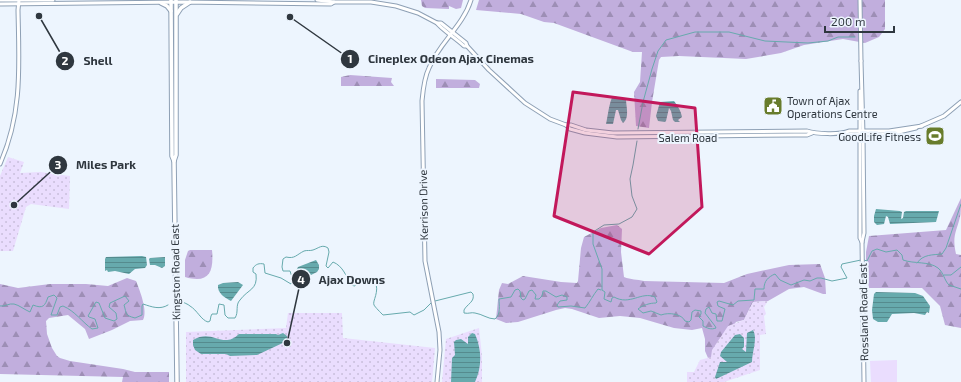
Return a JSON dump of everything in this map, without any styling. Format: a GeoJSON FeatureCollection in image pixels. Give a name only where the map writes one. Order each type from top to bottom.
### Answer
{"type":"FeatureCollection","features":[{"type":"Feature","properties":{"kind":"main road"},"geometry":{"type":"LineString","coordinates":[[0,0],[19,2]]}},
{"type":"Feature","properties":{"kind":"main road"},"geometry":{"type":"LineString","coordinates":[[0,4],[53,0]]}},
{"type":"Feature","properties":{"kind":"main road","name":"Salem Road"},"geometry":{"type":"LineString","coordinates":[[317,0],[334,2],[371,2],[396,6],[418,13],[438,23],[439,26],[452,33],[525,103],[550,119],[566,126],[571,125],[586,130],[612,133],[807,131],[812,133],[845,133],[849,131],[890,134],[922,126],[944,116],[961,102]]}},
{"type":"Feature","properties":{"kind":"main road","name":"Kerrison Drive"},"geometry":{"type":"LineString","coordinates":[[437,382],[440,350],[438,320],[424,261],[423,88],[428,69],[466,12],[471,0]]}},
{"type":"Feature","properties":{"kind":"main road","name":"Rossland Road East"},"geometry":{"type":"LineString","coordinates":[[860,0],[864,233],[862,242],[864,382]]}},
{"type":"Feature","properties":{"kind":"main road","name":"Kingston Road East"},"geometry":{"type":"LineString","coordinates":[[171,1],[172,156],[174,161]]}},
{"type":"Feature","properties":{"kind":"main road","name":"Salem Road"},"geometry":{"type":"LineString","coordinates":[[19,2],[161,3],[176,1],[311,2],[331,4],[334,2]]}},
{"type":"Feature","properties":{"kind":"main road","name":"Kingston Road East"},"geometry":{"type":"LineString","coordinates":[[176,1],[176,152],[174,161],[176,382]]}},
{"type":"Feature","properties":{"kind":"main road"},"geometry":{"type":"LineString","coordinates":[[0,164],[13,123],[18,95],[20,73],[19,2]]}},
{"type":"Feature","properties":{"kind":"main road"},"geometry":{"type":"LineString","coordinates":[[176,15],[181,8],[190,2]]}},
{"type":"Feature","properties":{"kind":"main road"},"geometry":{"type":"LineString","coordinates":[[161,3],[167,6],[171,12]]}},
{"type":"Feature","properties":{"kind":"highlighted area"},"geometry":{"type":"Polygon","coordinates":[[[573,92],[695,108],[702,207],[649,254],[554,216],[573,92]]]}},
{"type":"Feature","properties":{"kind":"shaded area"},"geometry":{"type":"Polygon","coordinates":[[[8,157],[24,162],[20,173],[40,172],[70,176],[69,209],[31,204],[26,207],[13,251],[0,251],[0,176],[8,157]]]}},
{"type":"Feature","properties":{"kind":"shaded area"},"geometry":{"type":"Polygon","coordinates":[[[768,301],[764,307],[766,314],[764,316],[766,334],[760,335],[760,370],[724,382],[687,382],[687,372],[694,372],[700,360],[711,357],[712,350],[728,326],[744,320],[753,302],[768,301]]]}},
{"type":"Feature","properties":{"kind":"shaded area"},"geometry":{"type":"Polygon","coordinates":[[[288,313],[342,313],[343,338],[435,348],[432,382],[186,382],[186,332],[286,328],[288,313]]]}},
{"type":"Feature","properties":{"kind":"shaded area"},"geometry":{"type":"Polygon","coordinates":[[[479,328],[482,356],[482,382],[442,382],[446,339],[479,328]]]}},
{"type":"Feature","properties":{"kind":"shaded area"},"geometry":{"type":"Polygon","coordinates":[[[897,360],[897,382],[871,382],[870,361],[897,360]]]}},
{"type":"Feature","properties":{"kind":"green space"},"geometry":{"type":"Polygon","coordinates":[[[421,0],[463,0],[461,8],[456,9],[449,6],[449,9],[425,8],[422,6],[421,0]]]}},
{"type":"Feature","properties":{"kind":"green space"},"geometry":{"type":"Polygon","coordinates":[[[479,0],[885,0],[885,29],[879,37],[865,43],[843,39],[804,45],[781,53],[746,59],[679,56],[661,57],[659,60],[649,128],[636,126],[634,92],[640,82],[642,52],[633,52],[554,23],[544,22],[521,14],[476,10],[479,0]]]}},
{"type":"Feature","properties":{"kind":"green space"},"geometry":{"type":"Polygon","coordinates":[[[350,75],[392,78],[391,82],[394,86],[341,86],[341,77],[350,75]]]}},
{"type":"Feature","properties":{"kind":"green space"},"geometry":{"type":"Polygon","coordinates":[[[436,79],[475,80],[480,84],[479,88],[436,88],[436,79]]]}},
{"type":"Feature","properties":{"kind":"green space"},"geometry":{"type":"Polygon","coordinates":[[[961,198],[960,217],[954,243],[956,254],[961,255],[961,328],[945,325],[940,306],[922,288],[869,288],[866,269],[866,252],[869,236],[946,230],[961,198]]]}},
{"type":"Feature","properties":{"kind":"green space"},"geometry":{"type":"Polygon","coordinates":[[[617,225],[622,229],[621,252],[624,277],[627,278],[644,281],[724,283],[747,274],[789,265],[820,264],[825,278],[826,294],[804,287],[789,289],[768,301],[753,302],[744,320],[736,322],[712,358],[708,358],[705,351],[705,339],[702,328],[692,330],[674,328],[640,318],[620,316],[599,318],[565,308],[518,322],[506,323],[496,319],[499,290],[502,283],[508,284],[523,276],[577,283],[581,248],[584,237],[601,228],[617,225]]]}},
{"type":"Feature","properties":{"kind":"green space"},"geometry":{"type":"Polygon","coordinates":[[[212,250],[211,270],[205,277],[193,279],[185,277],[185,260],[188,251],[212,250]]]}},
{"type":"Feature","properties":{"kind":"green space"},"geometry":{"type":"Polygon","coordinates":[[[127,278],[136,281],[138,285],[145,312],[143,320],[130,321],[89,339],[85,329],[68,315],[49,318],[46,321],[47,334],[52,348],[57,356],[70,361],[135,372],[169,372],[169,382],[122,382],[123,377],[0,374],[0,284],[18,288],[50,284],[86,284],[108,286],[127,278]]]}},
{"type":"Feature","properties":{"kind":"water"},"geometry":{"type":"Polygon","coordinates":[[[613,96],[626,99],[626,118],[623,123],[618,110],[616,110],[613,124],[606,124],[610,105],[613,96]]]}},
{"type":"Feature","properties":{"kind":"water"},"geometry":{"type":"Polygon","coordinates":[[[674,101],[682,115],[682,117],[678,120],[680,122],[675,122],[673,120],[669,108],[666,121],[658,121],[656,116],[660,102],[674,101]]]}},
{"type":"Feature","properties":{"kind":"water"},"geometry":{"type":"Polygon","coordinates":[[[876,209],[900,211],[902,212],[901,219],[906,211],[939,211],[936,222],[890,224],[888,217],[886,216],[884,224],[877,225],[874,222],[876,209]]]}},
{"type":"Feature","properties":{"kind":"water"},"geometry":{"type":"Polygon","coordinates":[[[106,257],[146,257],[147,265],[145,268],[135,269],[129,274],[115,271],[108,272],[107,270],[105,271],[106,257]]]}},
{"type":"Feature","properties":{"kind":"water"},"geometry":{"type":"Polygon","coordinates":[[[165,257],[165,266],[162,268],[155,265],[150,265],[150,258],[165,257]]]}},
{"type":"Feature","properties":{"kind":"water"},"geometry":{"type":"Polygon","coordinates":[[[316,260],[319,265],[317,272],[303,279],[298,277],[296,271],[298,267],[316,260]]]}},
{"type":"Feature","properties":{"kind":"water"},"geometry":{"type":"Polygon","coordinates":[[[238,282],[243,285],[231,301],[220,293],[218,285],[223,283],[238,282]]]}},
{"type":"Feature","properties":{"kind":"water"},"geometry":{"type":"Polygon","coordinates":[[[876,292],[915,293],[923,296],[930,306],[929,313],[927,312],[925,315],[914,313],[892,314],[887,322],[878,322],[873,319],[872,310],[874,294],[876,292]]]}},
{"type":"Feature","properties":{"kind":"water"},"geometry":{"type":"Polygon","coordinates":[[[753,330],[755,341],[752,362],[716,379],[715,377],[720,362],[727,362],[720,356],[721,352],[735,335],[740,334],[744,338],[744,347],[742,349],[746,352],[747,333],[753,330]]]}},
{"type":"Feature","properties":{"kind":"water"},"geometry":{"type":"Polygon","coordinates":[[[283,333],[287,336],[287,341],[257,355],[230,356],[226,354],[201,354],[195,350],[193,345],[193,340],[206,336],[227,340],[239,334],[278,335],[283,333]]]}},
{"type":"Feature","properties":{"kind":"water"},"geometry":{"type":"Polygon","coordinates":[[[472,333],[475,334],[480,352],[479,370],[475,382],[451,382],[452,358],[455,355],[454,342],[461,339],[468,344],[468,337],[472,333]]]}},
{"type":"Feature","properties":{"kind":"waterway"},"geometry":{"type":"LineString","coordinates":[[638,129],[643,102],[652,69],[658,51],[666,40],[695,32],[729,32],[765,41],[808,43],[828,41],[838,37],[855,37]]}},
{"type":"Feature","properties":{"kind":"waterway"},"geometry":{"type":"LineString","coordinates":[[637,141],[630,179],[632,196],[637,209],[632,217],[619,224],[604,225],[593,232],[593,244],[602,269],[602,290],[605,292],[604,299],[611,302],[612,298],[614,297],[625,300],[645,296],[655,297],[656,303],[647,304],[638,309],[643,313],[651,311],[661,315],[675,314],[689,322],[691,320],[692,312],[695,310],[701,311],[699,317],[703,321],[703,326],[714,329],[716,328],[715,326],[705,313],[706,309],[709,307],[712,313],[716,314],[717,321],[722,321],[725,309],[718,306],[717,302],[719,301],[733,305],[738,301],[754,300],[755,289],[764,289],[770,276],[775,274],[780,280],[791,285],[804,280],[810,281],[817,278],[832,281],[847,278],[841,267],[842,264],[861,260]]}},
{"type":"Feature","properties":{"kind":"waterway"},"geometry":{"type":"LineString","coordinates":[[917,263],[925,256],[942,254],[946,248],[961,204]]}},
{"type":"Feature","properties":{"kind":"waterway"},"geometry":{"type":"LineString","coordinates":[[181,301],[192,308],[208,322],[210,321],[212,314],[217,314],[219,304],[224,305],[225,315],[228,318],[235,318],[239,302],[254,286],[256,274],[253,272],[253,268],[255,266],[264,264],[265,273],[281,278],[291,284],[293,280],[290,271],[283,271],[283,259],[286,257],[294,257],[304,251],[324,246],[328,248],[329,252],[326,266],[328,268],[333,262],[339,266],[344,272],[350,285],[355,286],[360,280],[375,281],[377,289],[374,305],[383,315],[410,312],[414,315],[424,310],[432,302]]}},
{"type":"Feature","properties":{"kind":"waterway"},"geometry":{"type":"LineString","coordinates":[[864,260],[867,261],[872,251],[877,249],[886,252],[897,250],[902,255],[903,260],[926,263],[938,268],[949,285],[961,289]]}},
{"type":"Feature","properties":{"kind":"waterway"},"geometry":{"type":"LineString","coordinates":[[944,275],[951,275],[961,267]]}},
{"type":"Feature","properties":{"kind":"waterway"},"geometry":{"type":"LineString","coordinates":[[435,301],[471,292],[473,294],[473,299],[465,308],[464,313],[475,313],[495,319],[499,312],[499,299],[511,297],[515,290],[518,289],[523,300],[529,291],[532,290],[536,295],[535,299],[539,299],[542,296],[543,291],[546,291],[556,297],[562,295],[567,297],[567,300],[560,301],[557,305],[558,307],[571,306],[585,308],[598,289],[601,290]]}},
{"type":"Feature","properties":{"kind":"waterway"},"geometry":{"type":"LineString","coordinates":[[0,306],[14,304],[30,312],[33,305],[41,307],[46,303],[48,297],[54,295],[57,298],[51,315],[57,315],[60,307],[63,306],[92,329],[98,328],[95,319],[88,316],[96,302],[99,303],[105,318],[114,321],[117,319],[116,313],[109,307],[110,303],[125,296],[129,301],[124,305],[126,314],[135,318],[142,315],[143,304],[159,308],[168,305]]}},
{"type":"Feature","properties":{"kind":"place","name":"Shell"},"geometry":{"type":"Point","coordinates":[39,16]}},
{"type":"Feature","properties":{"kind":"place","name":"Cineplex Odeon Ajax Cinemas"},"geometry":{"type":"Point","coordinates":[290,17]}},
{"type":"Feature","properties":{"kind":"place","name":"Town of Ajax Operations Centre"},"geometry":{"type":"Point","coordinates":[773,106]}},
{"type":"Feature","properties":{"kind":"place","name":"GoodLife Fitness"},"geometry":{"type":"Point","coordinates":[935,136]}},
{"type":"Feature","properties":{"kind":"place","name":"Miles Park"},"geometry":{"type":"Point","coordinates":[14,205]}},
{"type":"Feature","properties":{"kind":"place","name":"Ajax Downs"},"geometry":{"type":"Point","coordinates":[287,343]}}]}
